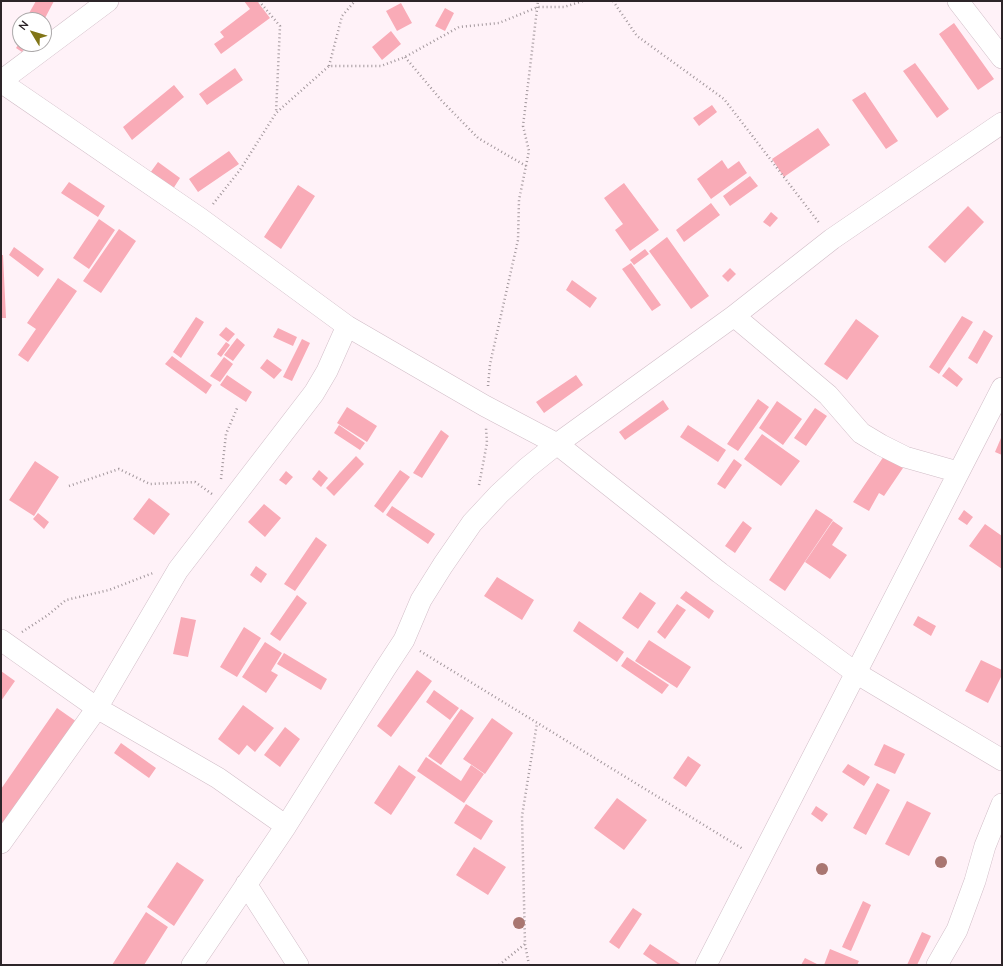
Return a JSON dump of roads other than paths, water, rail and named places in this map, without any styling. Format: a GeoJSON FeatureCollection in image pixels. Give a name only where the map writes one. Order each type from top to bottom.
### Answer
{"type":"FeatureCollection","features":[{"type":"Feature","properties":{"kind":"street"},"geometry":{"type":"LineString","coordinates":[[108,1],[1,82],[201,219],[347,326],[485,406],[558,444],[720,573],[856,674],[1002,760]]}},
{"type":"Feature","properties":{"kind":"street"},"geometry":{"type":"LineString","coordinates":[[958,1],[1002,58]]}},
{"type":"Feature","properties":{"kind":"street"},"geometry":{"type":"LineString","coordinates":[[192,965],[286,826],[404,640],[421,600],[472,522],[527,468],[558,444],[734,316],[832,239],[1002,124]]}},
{"type":"Feature","properties":{"kind":"street"},"geometry":{"type":"LineString","coordinates":[[734,316],[828,395],[862,433],[881,445],[905,457],[958,472]]}},
{"type":"Feature","properties":{"kind":"street"},"geometry":{"type":"LineString","coordinates":[[1,843],[97,708],[178,570],[314,393],[327,372],[347,326]]}},
{"type":"Feature","properties":{"kind":"street"},"geometry":{"type":"LineString","coordinates":[[706,965],[759,859],[856,674],[1002,388]]}},
{"type":"Feature","properties":{"kind":"street"},"geometry":{"type":"LineString","coordinates":[[8,638],[97,708],[218,778],[286,826]]}},
{"type":"Feature","properties":{"kind":"street"},"geometry":{"type":"LineString","coordinates":[[937,965],[957,930],[976,881],[985,846],[1002,804]]}},
{"type":"Feature","properties":{"kind":"street"},"geometry":{"type":"LineString","coordinates":[[246,884],[298,965]]}}]}
